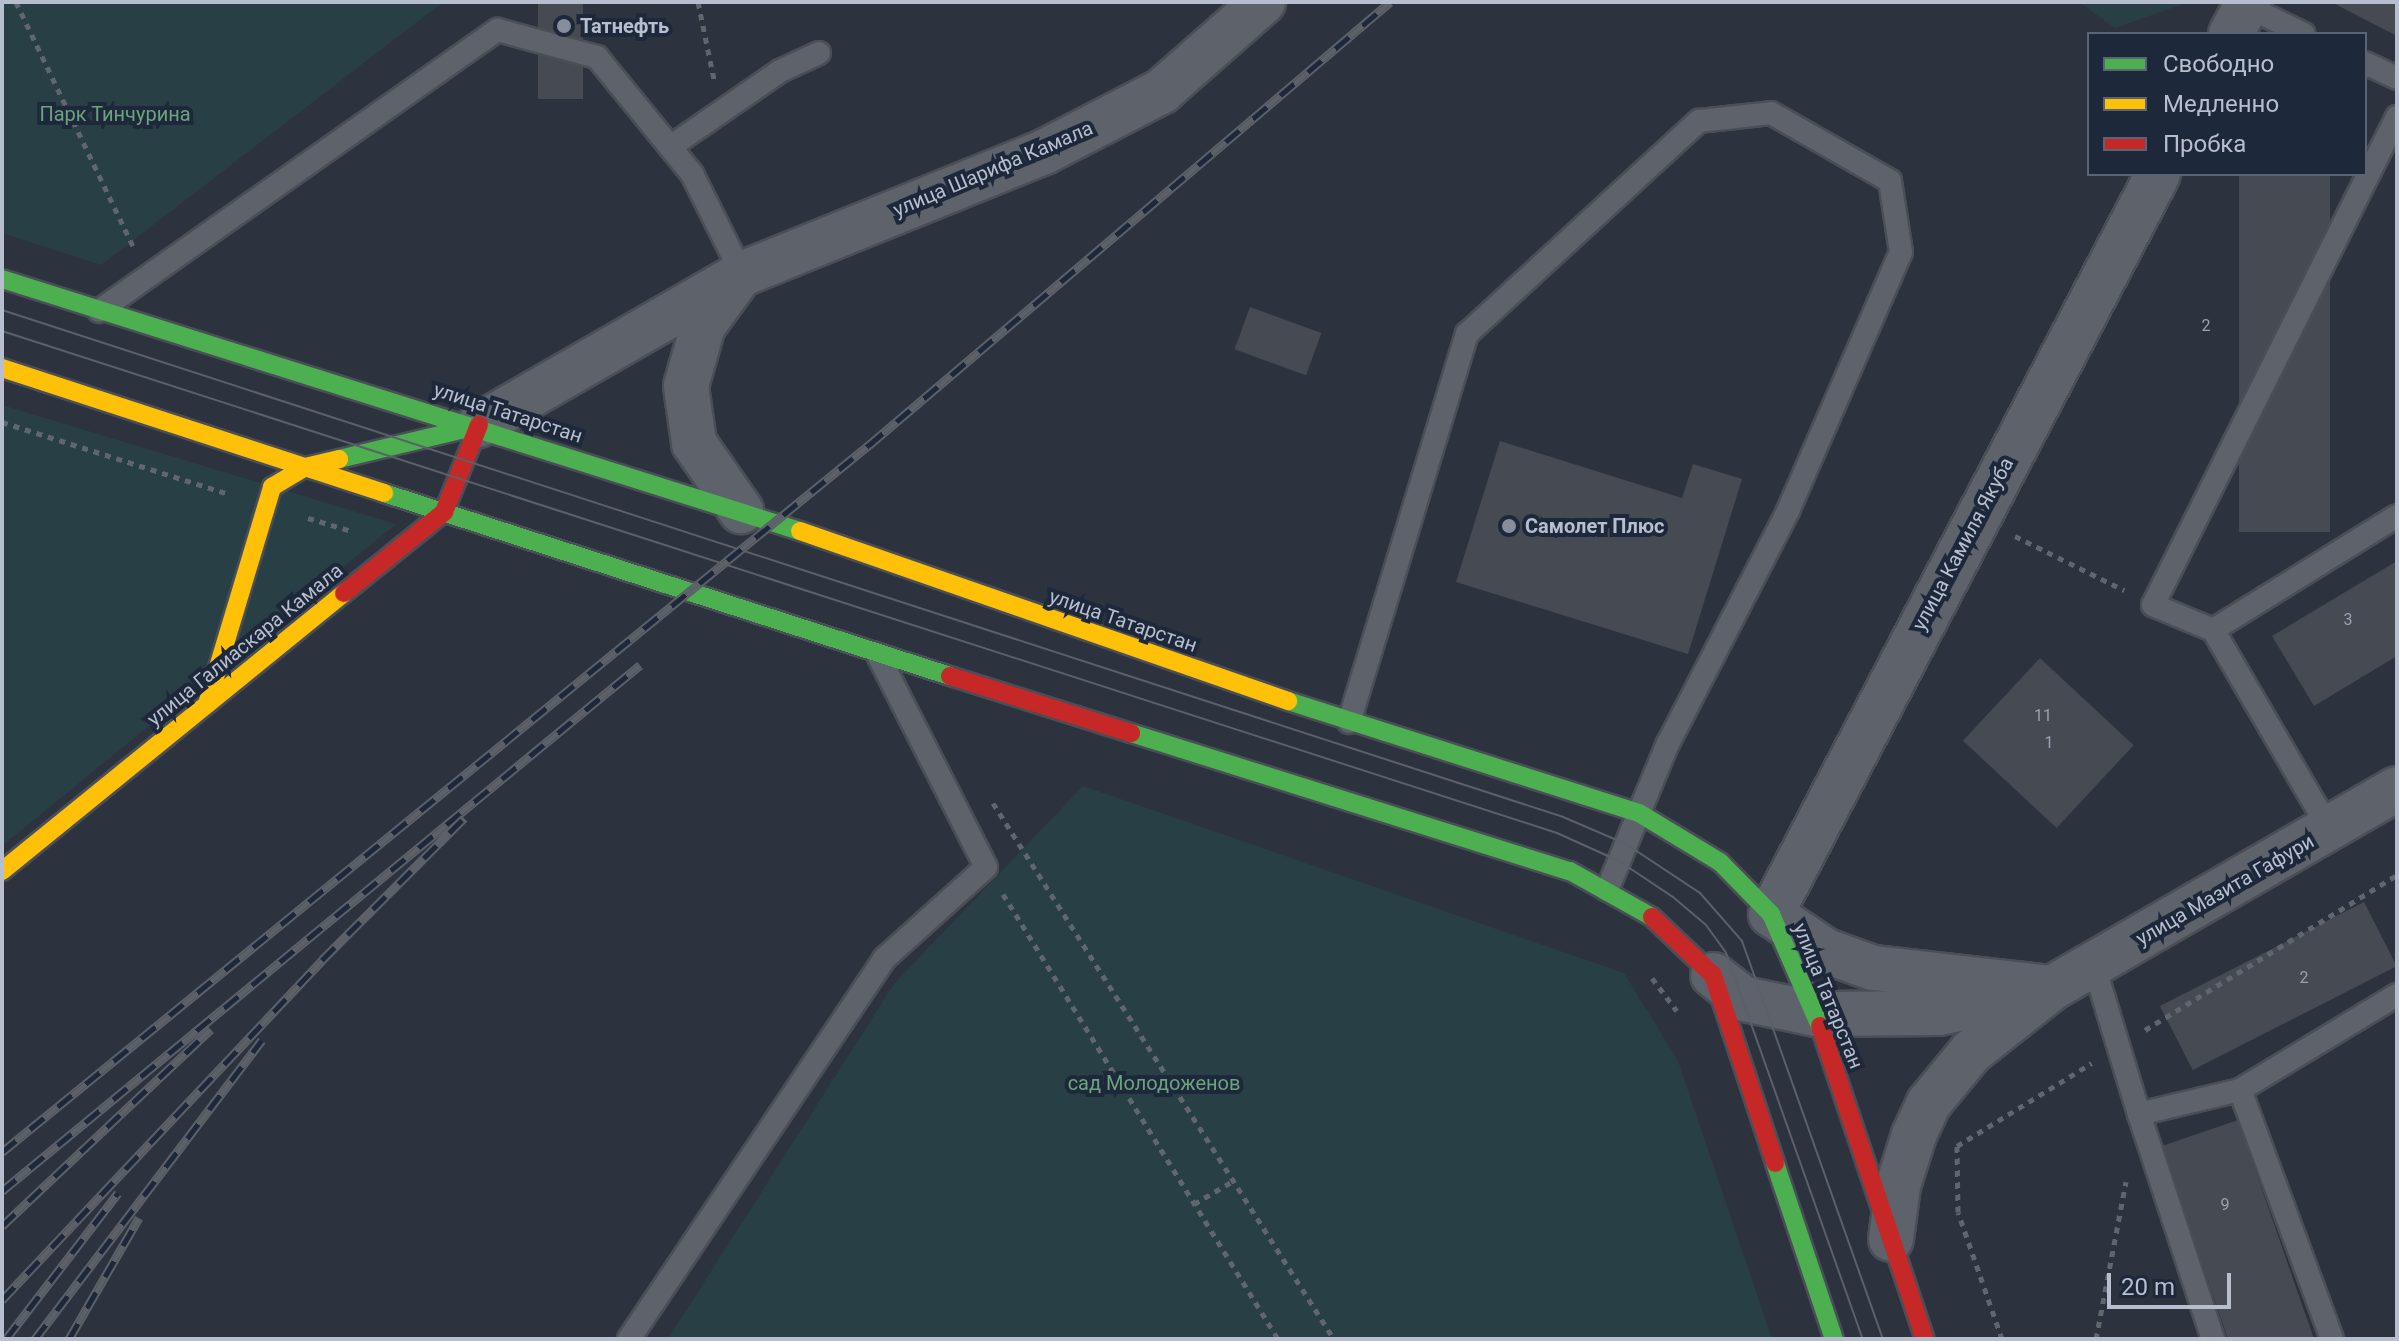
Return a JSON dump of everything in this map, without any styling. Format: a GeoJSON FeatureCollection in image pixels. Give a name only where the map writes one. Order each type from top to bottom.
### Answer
{"type":"FeatureCollection","features":[{"type":"Feature","properties":{"kind":"main road","name":"улица Татарстан"},"geometry":{"type":"LineString","coordinates":[[2,279],[98,312],[479,425],[741,511],[1349,722],[1639,813],[1720,862],[1771,914],[1816,1014],[1925,1339]]}},
{"type":"Feature","properties":{"kind":"main road"},"geometry":{"type":"LineString","coordinates":[[2,368],[877,653],[1570,871],[1607,890],[1667,926],[1713,975],[1834,1339]]}},
{"type":"Feature","properties":{"kind":"main road"},"geometry":{"type":"LineString","coordinates":[[207,704],[272,487],[305,467],[479,425]]}},
{"type":"Feature","properties":{"kind":"main road","name":"улица Галиаскара Камала"},"geometry":{"type":"LineString","coordinates":[[2,871],[444,512],[479,425]]}},
{"type":"Feature","properties":{"kind":"street","name":"улица Шарифа Камала"},"geometry":{"type":"LineString","coordinates":[[479,425],[742,274],[1044,152],[1162,91],[1263,2]]}},
{"type":"Feature","properties":{"kind":"street","name":"улица Камиля Якуба"},"geometry":{"type":"LineString","coordinates":[[1771,914],[2157,176]]}},
{"type":"Feature","properties":{"kind":"street"},"geometry":{"type":"LineString","coordinates":[[741,511],[694,443],[686,386],[703,326],[742,274]]}},
{"type":"Feature","properties":{"kind":"street","name":"улица Мазита Гафури"},"geometry":{"type":"LineString","coordinates":[[1891,1239],[1898,1186],[1929,1103],[1971,1052],[2052,988],[2397,789]]}},
{"type":"Feature","properties":{"kind":"street"},"geometry":{"type":"LineString","coordinates":[[1771,914],[1826,951],[1873,968],[2052,988]]}},
{"type":"Feature","properties":{"kind":"street","name":"улица Мазита Гафури"},"geometry":{"type":"LineString","coordinates":[[1713,975],[1744,999],[1816,1014],[1939,1013],[2052,988]]}},
{"type":"Feature","properties":{"kind":"lane"},"geometry":{"type":"LineString","coordinates":[[2242,14],[2298,32]]}},
{"type":"Feature","properties":{"kind":"lane"},"geometry":{"type":"LineString","coordinates":[[98,312],[498,30],[597,57],[692,174],[742,274]]}},
{"type":"Feature","properties":{"kind":"lane"},"geometry":{"type":"LineString","coordinates":[[670,147],[780,71],[819,53]]}},
{"type":"Feature","properties":{"kind":"lane"},"geometry":{"type":"LineString","coordinates":[[2367,64],[2397,78]]}},
{"type":"Feature","properties":{"kind":"lane"},"geometry":{"type":"LineString","coordinates":[[1349,722],[1467,334],[1699,121],[1771,113],[1890,181],[1901,252],[1788,511],[1668,743],[1607,890]]}},
{"type":"Feature","properties":{"kind":"lane"},"geometry":{"type":"LineString","coordinates":[[2330,830],[2213,630],[2153,605],[2397,117]]}},
{"type":"Feature","properties":{"kind":"lane"},"geometry":{"type":"LineString","coordinates":[[2213,630],[2397,516]]}},
{"type":"Feature","properties":{"kind":"lane"},"geometry":{"type":"LineString","coordinates":[[629,1339],[884,959],[986,867],[877,653]]}},
{"type":"Feature","properties":{"kind":"lane"},"geometry":{"type":"LineString","coordinates":[[2094,966],[2213,1339]]}},
{"type":"Feature","properties":{"kind":"lane"},"geometry":{"type":"LineString","coordinates":[[2139,1114],[2240,1090],[2397,995]]}},
{"type":"Feature","properties":{"kind":"lane"},"geometry":{"type":"LineString","coordinates":[[2240,1090],[2332,1339]]}},
{"type":"Feature","properties":{"kind":"path"},"geometry":{"type":"LineString","coordinates":[[16,2],[139,258]]}},
{"type":"Feature","properties":{"kind":"path"},"geometry":{"type":"LineString","coordinates":[[698,2],[720,112]]}},
{"type":"Feature","properties":{"kind":"path"},"geometry":{"type":"LineString","coordinates":[[2,422],[402,546]]}},
{"type":"Feature","properties":{"kind":"path"},"geometry":{"type":"LineString","coordinates":[[1977,517],[2153,605]]}},
{"type":"Feature","properties":{"kind":"path"},"geometry":{"type":"LineString","coordinates":[[986,793],[1334,1339]]}},
{"type":"Feature","properties":{"kind":"path"},"geometry":{"type":"LineString","coordinates":[[1018,842],[986,867],[1278,1339]]}},
{"type":"Feature","properties":{"kind":"path"},"geometry":{"type":"LineString","coordinates":[[1648,972],[1683,1019]]}},
{"type":"Feature","properties":{"kind":"path"},"geometry":{"type":"LineString","coordinates":[[2096,1339],[2139,1114]]}},
{"type":"Feature","properties":{"kind":"path"},"geometry":{"type":"LineString","coordinates":[[1194,1204],[1233,1181]]}},
{"type":"Feature","properties":{"kind":"green space","name":"Парк Тинчурина"},"geometry":{"type":"Polygon","coordinates":[[[2,2],[443,2],[101,265],[2,233],[2,2]]]}},
{"type":"Feature","properties":{"kind":"green space"},"geometry":{"type":"Polygon","coordinates":[[[2079,2],[2189,2],[2115,28],[2079,2]]]}},
{"type":"Feature","properties":{"kind":"green space"},"geometry":{"type":"Polygon","coordinates":[[[2,405],[396,524],[2,846],[2,405]]]}},
{"type":"Feature","properties":{"kind":"green space","name":"сад Молодоженов"},"geometry":{"type":"Polygon","coordinates":[[[1083,786],[1624,973],[1678,1061],[1772,1339],[668,1339],[894,984],[1083,786]]]}},
{"type":"Feature","properties":{"kind":"building"},"geometry":{"type":"Polygon","coordinates":[[[538,2],[583,2],[583,99],[538,99],[538,2]]]}},
{"type":"Feature","properties":{"kind":"building"},"geometry":{"type":"Polygon","coordinates":[[[2331,2],[2397,2],[2397,36],[2331,2]]]}},
{"type":"Feature","properties":{"kind":"building"},"geometry":{"type":"Polygon","coordinates":[[[2239,176],[2330,176],[2330,532],[2239,532],[2239,176]]]}},
{"type":"Feature","properties":{"kind":"building"},"geometry":{"type":"Polygon","coordinates":[[[1250,307],[1321,333],[1306,375],[1235,349],[1250,307]]]}},
{"type":"Feature","properties":{"kind":"building"},"geometry":{"type":"Polygon","coordinates":[[[1500,441],[1682,498],[1693,464],[1742,479],[1688,654],[1456,582],[1500,441]]]}},
{"type":"Feature","properties":{"kind":"building"},"geometry":{"type":"Polygon","coordinates":[[[2397,561],[2397,656],[2314,706],[2272,636],[2397,561]]]}},
{"type":"Feature","properties":{"kind":"building"},"geometry":{"type":"Polygon","coordinates":[[[2040,658],[2134,745],[2057,828],[1963,741],[2040,658]]]}},
{"type":"Feature","properties":{"kind":"building"},"geometry":{"type":"Polygon","coordinates":[[[2364,902],[2397,966],[2193,1070],[2160,1006],[2364,902]]]}},
{"type":"Feature","properties":{"kind":"building"},"geometry":{"type":"Polygon","coordinates":[[[2238,1120],[2314,1339],[2228,1339],[2162,1146],[2238,1120]]]}},
{"type":"Feature","properties":{"kind":"tram line"},"geometry":{"type":"LineString","coordinates":[[2,310],[1563,817],[1626,844],[1700,893],[1742,941],[1883,1339]]}},
{"type":"Feature","properties":{"kind":"tram line"},"geometry":{"type":"LineString","coordinates":[[2,331],[1557,833],[1619,861],[1673,897],[1706,925],[1726,953],[1863,1339]]}},
{"type":"Feature","properties":{"kind":"railway"},"geometry":{"type":"LineString","coordinates":[[2,1152],[869,445],[1390,2]]}},
{"type":"Feature","properties":{"kind":"railway"},"geometry":{"type":"LineString","coordinates":[[2,1191],[640,665]]}},
{"type":"Feature","properties":{"kind":"railway"},"geometry":{"type":"LineString","coordinates":[[2,1300],[322,960],[464,818]]}},
{"type":"Feature","properties":{"kind":"railway"},"geometry":{"type":"LineString","coordinates":[[2,1226],[211,1029]]}},
{"type":"Feature","properties":{"kind":"railway"},"geometry":{"type":"LineString","coordinates":[[35,1339],[262,1040]]}},
{"type":"Feature","properties":{"kind":"railway"},"geometry":{"type":"LineString","coordinates":[[6,1339],[118,1193]]}},
{"type":"Feature","properties":{"kind":"railway"},"geometry":{"type":"LineString","coordinates":[[69,1339],[139,1218]]}},
{"type":"Feature","properties":{"kind":"traffic: fast"},"geometry":{"type":"LineString","coordinates":[[2,279],[800,531]]}},
{"type":"Feature","properties":{"kind":"traffic: fast"},"geometry":{"type":"LineString","coordinates":[[339,459],[477,426]]}},
{"type":"Feature","properties":{"kind":"traffic: fast"},"geometry":{"type":"LineString","coordinates":[[384,493],[950,676]]}},
{"type":"Feature","properties":{"kind":"traffic: fast"},"geometry":{"type":"LineString","coordinates":[[1288,701],[1639,813],[1720,862],[1771,914],[1820,1026]]}},
{"type":"Feature","properties":{"kind":"traffic: fast"},"geometry":{"type":"LineString","coordinates":[[1131,733],[1570,871],[1652,917]]}},
{"type":"Feature","properties":{"kind":"traffic: fast"},"geometry":{"type":"LineString","coordinates":[[1775,1163],[1834,1339]]}},
{"type":"Feature","properties":{"kind":"traffic: slow"},"geometry":{"type":"LineString","coordinates":[[2,368],[384,493]]}},
{"type":"Feature","properties":{"kind":"traffic: slow"},"geometry":{"type":"LineString","coordinates":[[207,704],[272,487],[305,467],[339,459]]}},
{"type":"Feature","properties":{"kind":"traffic: slow"},"geometry":{"type":"LineString","coordinates":[[800,531],[1288,701]]}},
{"type":"Feature","properties":{"kind":"traffic: slow"},"geometry":{"type":"LineString","coordinates":[[2,871],[344,593]]}},
{"type":"Feature","properties":{"kind":"traffic: jam"},"geometry":{"type":"LineString","coordinates":[[344,593],[444,512],[479,425]]}},
{"type":"Feature","properties":{"kind":"traffic: jam"},"geometry":{"type":"LineString","coordinates":[[950,676],[1131,733]]}},
{"type":"Feature","properties":{"kind":"traffic: jam"},"geometry":{"type":"LineString","coordinates":[[1652,917],[1713,975],[1775,1163]]}},
{"type":"Feature","properties":{"kind":"traffic: jam"},"geometry":{"type":"LineString","coordinates":[[1820,1026],[1925,1339]]}},
{"type":"Feature","properties":{"kind":"place","name":"Татнефть"},"geometry":{"type":"Point","coordinates":[564,26]}},
{"type":"Feature","properties":{"kind":"place","name":"Самолет Плюс"},"geometry":{"type":"Point","coordinates":[1509,526]}}]}
